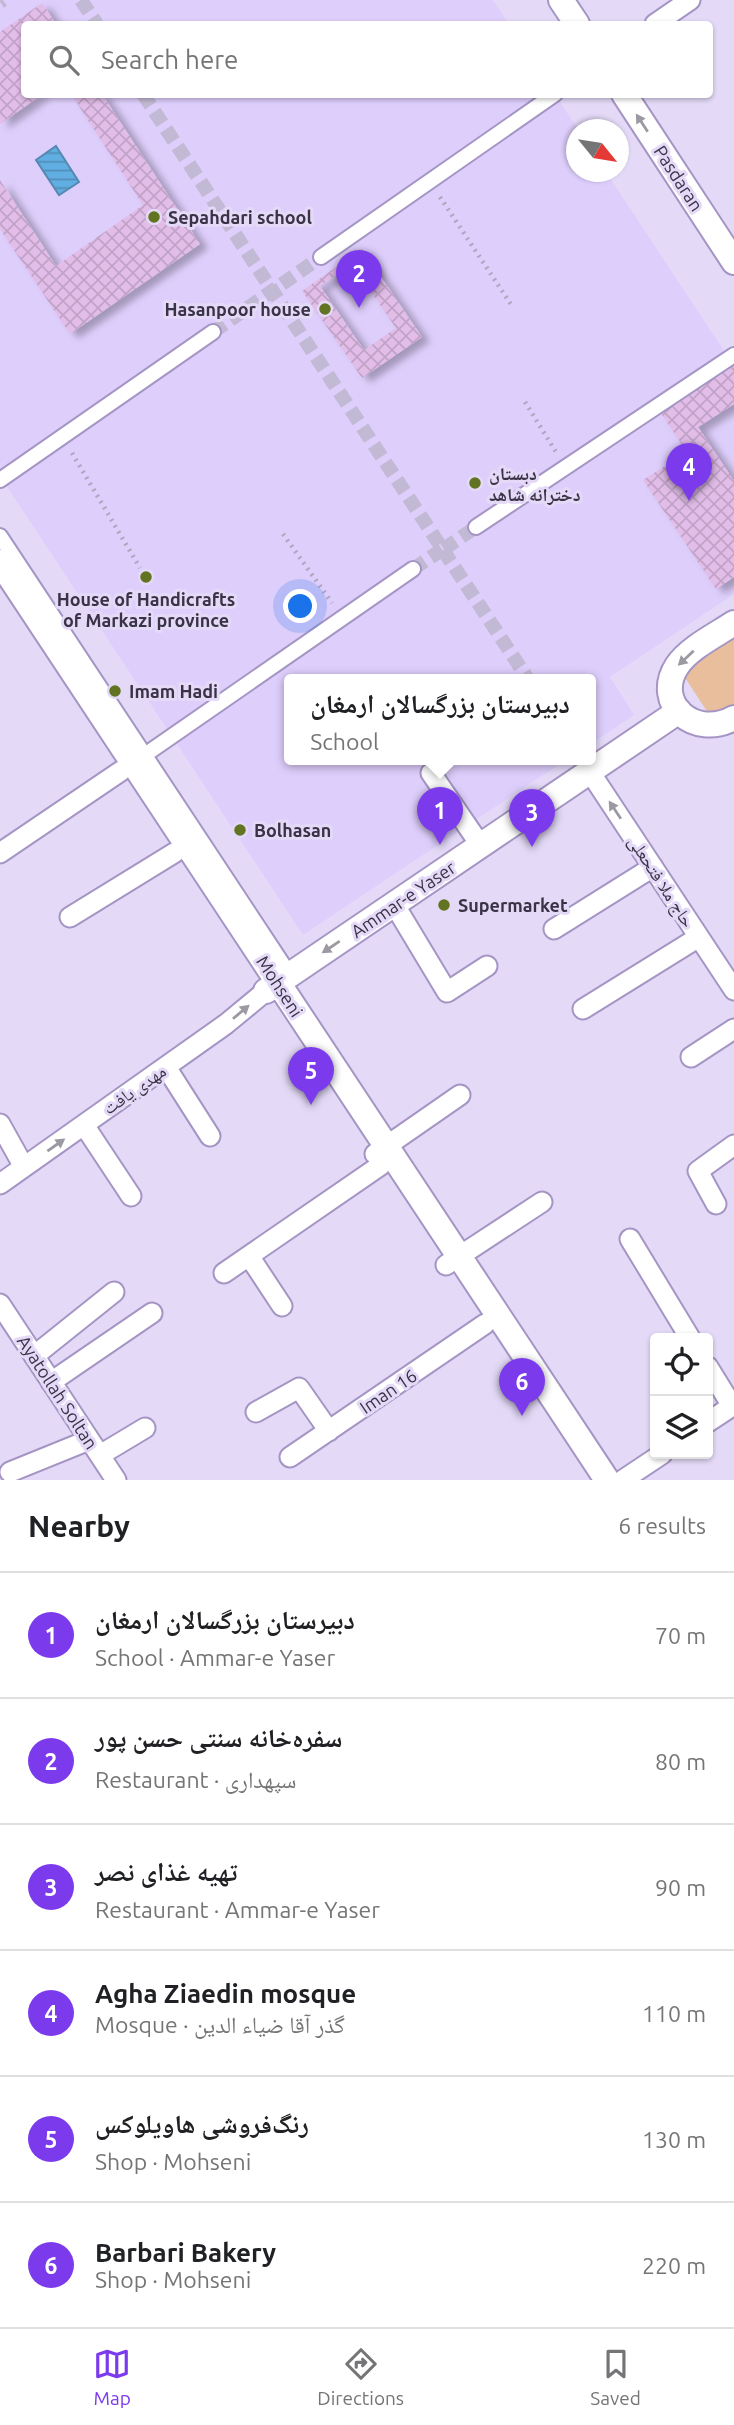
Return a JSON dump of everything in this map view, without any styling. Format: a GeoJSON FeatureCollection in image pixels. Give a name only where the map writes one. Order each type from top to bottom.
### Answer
{"type":"FeatureCollection","features":[{"type":"Feature","properties":{"kind":"street"},"geometry":{"type":"LineString","coordinates":[[561,0],[575,21]]}},
{"type":"Feature","properties":{"kind":"street"},"geometry":{"type":"LineString","coordinates":[[659,21],[690,0]]}},
{"type":"Feature","properties":{"kind":"street"},"geometry":{"type":"LineString","coordinates":[[321,257],[549,98]]}},
{"type":"Feature","properties":{"kind":"street","name":"Pasdaran"},"geometry":{"type":"LineString","coordinates":[[627,98],[734,262]]}},
{"type":"Feature","properties":{"kind":"street"},"geometry":{"type":"LineString","coordinates":[[0,480],[214,332]]}},
{"type":"Feature","properties":{"kind":"street"},"geometry":{"type":"LineString","coordinates":[[476,527],[734,355]]}},
{"type":"Feature","properties":{"kind":"street"},"geometry":{"type":"LineString","coordinates":[[0,536],[133,763]]}},
{"type":"Feature","properties":{"kind":"street","name":"Mohseni"},"geometry":{"type":"LineString","coordinates":[[0,562],[278,983],[380,1155],[607,1480]]}},
{"type":"Feature","properties":{"kind":"street"},"geometry":{"type":"LineString","coordinates":[[0,853],[413,569]]}},
{"type":"Feature","properties":{"kind":"street","name":"Mohseni"},"geometry":{"type":"LineString","coordinates":[[0,589],[133,763],[174,853],[278,983]]}},
{"type":"Feature","properties":{"kind":"street"},"geometry":{"type":"LineString","coordinates":[[734,623],[678,663],[671,687],[672,699],[687,719],[710,726],[734,718]]}},
{"type":"Feature","properties":{"kind":"street","name":"Ammar-e Yaser"},"geometry":{"type":"LineString","coordinates":[[278,983],[679,711]]}},
{"type":"Feature","properties":{"kind":"street","name":"حاج ملا فتحعلی"},"geometry":{"type":"LineString","coordinates":[[590,772],[734,990]]}},
{"type":"Feature","properties":{"kind":"street"},"geometry":{"type":"LineString","coordinates":[[430,773],[481,846]]}},
{"type":"Feature","properties":{"kind":"street"},"geometry":{"type":"LineString","coordinates":[[70,917],[174,853]]}},
{"type":"Feature","properties":{"kind":"street"},"geometry":{"type":"LineString","coordinates":[[554,929],[653,867]]}},
{"type":"Feature","properties":{"kind":"street"},"geometry":{"type":"LineString","coordinates":[[394,904],[447,992],[487,966]]}},
{"type":"Feature","properties":{"kind":"street"},"geometry":{"type":"LineString","coordinates":[[583,1009],[699,937]]}},
{"type":"Feature","properties":{"kind":"street","name":"مهدی یافت"},"geometry":{"type":"LineString","coordinates":[[0,1184],[226,1024],[278,983]]}},
{"type":"Feature","properties":{"kind":"street"},"geometry":{"type":"LineString","coordinates":[[691,1057],[734,1029]]}},
{"type":"Feature","properties":{"kind":"street"},"geometry":{"type":"LineString","coordinates":[[166,1067],[210,1136]]}},
{"type":"Feature","properties":{"kind":"street"},"geometry":{"type":"LineString","coordinates":[[224,1273],[460,1095]]}},
{"type":"Feature","properties":{"kind":"street"},"geometry":{"type":"LineString","coordinates":[[0,1124],[24,1167]]}},
{"type":"Feature","properties":{"kind":"street"},"geometry":{"type":"LineString","coordinates":[[84,1125],[131,1196]]}},
{"type":"Feature","properties":{"kind":"street"},"geometry":{"type":"LineString","coordinates":[[716,1204],[698,1171],[734,1145]]}},
{"type":"Feature","properties":{"kind":"street"},"geometry":{"type":"LineString","coordinates":[[453,1261],[542,1202]]}},
{"type":"Feature","properties":{"kind":"street"},"geometry":{"type":"LineString","coordinates":[[630,1239],[687,1333]]}},
{"type":"Feature","properties":{"kind":"street"},"geometry":{"type":"LineString","coordinates":[[249,1256],[282,1306]]}},
{"type":"Feature","properties":{"kind":"street","name":"Mohseni"},"geometry":{"type":"LineString","coordinates":[[453,1261],[485,1324],[589,1480]]}},
{"type":"Feature","properties":{"kind":"street"},"geometry":{"type":"LineString","coordinates":[[34,1356],[114,1292]]}},
{"type":"Feature","properties":{"kind":"street","name":"Ayatollah Soltan"},"geometry":{"type":"LineString","coordinates":[[0,1304],[116,1480]]}},
{"type":"Feature","properties":{"kind":"street"},"geometry":{"type":"LineString","coordinates":[[51,1382],[152,1313]]}},
{"type":"Feature","properties":{"kind":"street","name":"Iman 16"},"geometry":{"type":"LineString","coordinates":[[290,1457],[485,1324]]}},
{"type":"Feature","properties":{"kind":"street"},"geometry":{"type":"LineString","coordinates":[[713,1375],[733,1405],[713,1419]]}},
{"type":"Feature","properties":{"kind":"street"},"geometry":{"type":"LineString","coordinates":[[256,1412],[299,1388],[329,1431]]}},
{"type":"Feature","properties":{"kind":"street"},"geometry":{"type":"LineString","coordinates":[[10,1472],[94,1448],[145,1428]]}},
{"type":"Feature","properties":{"kind":"street"},"geometry":{"type":"LineString","coordinates":[[623,1480],[654,1459]]}},
{"type":"Feature","properties":{"kind":"path"},"geometry":{"type":"LineString","coordinates":[[430,182],[512,306]]}},
{"type":"Feature","properties":{"kind":"path"},"geometry":{"type":"LineString","coordinates":[[525,401],[566,467]]}},
{"type":"Feature","properties":{"kind":"path"},"geometry":{"type":"LineString","coordinates":[[62,437],[140,568]]}},
{"type":"Feature","properties":{"kind":"path"},"geometry":{"type":"LineString","coordinates":[[283,534],[342,618]]}},
{"type":"Feature","properties":{"kind":"shaded area"},"geometry":{"type":"Polygon","coordinates":[[[0,0],[493,0],[507,21],[21,21],[21,98],[557,98],[571,119],[566,119],[566,182],[613,182],[734,366],[734,594],[610,677],[634,715],[596,741],[596,674],[284,674],[284,765],[558,765],[303,935],[0,476],[0,0]]]}},
{"type":"Feature","properties":{"kind":"shaded area"},"geometry":{"type":"Polygon","coordinates":[[[734,634],[734,705],[712,719],[680,670],[734,634]]]}},
{"type":"Feature","properties":{"kind":"water"},"geometry":{"type":"Polygon","coordinates":[[[56,146],[79,182],[59,195],[36,160],[56,146]]]}},
{"type":"Feature","properties":{"kind":"building"},"geometry":{"type":"Polygon","coordinates":[[[42,3],[54,21],[21,21],[21,98],[37,98],[0,124],[0,32],[42,3]]]}},
{"type":"Feature","properties":{"kind":"building","name":"Sepahdari school"},"geometry":{"type":"Polygon","coordinates":[[[74,98],[105,98],[200,244],[70,334],[0,229],[0,180],[56,266],[143,205],[74,98]]]}},
{"type":"Feature","properties":{"kind":"building","name":"Hasanpoor house"},"geometry":{"type":"Polygon","coordinates":[[[362,249],[422,337],[362,378],[302,291],[362,249]],[[352,264],[320,286],[364,350],[396,328],[352,264]]]}},
{"type":"Feature","properties":{"kind":"building"},"geometry":{"type":"Polygon","coordinates":[[[734,362],[734,404],[698,427],[734,481],[734,577],[716,589],[643,480],[687,452],[660,412],[734,362]]]}},
{"type":"Feature","properties":{"kind":"tunnel"},"geometry":{"type":"LineString","coordinates":[[81,0],[95,21]]}},
{"type":"Feature","properties":{"kind":"tunnel"},"geometry":{"type":"LineString","coordinates":[[146,98],[525,674]]}},
{"type":"Feature","properties":{"kind":"tunnel"},"geometry":{"type":"LineString","coordinates":[[213,332],[321,257]]}},
{"type":"Feature","properties":{"kind":"tunnel"},"geometry":{"type":"LineString","coordinates":[[444,549],[476,527]]}},
{"type":"Feature","properties":{"kind":"tunnel"},"geometry":{"type":"LineString","coordinates":[[413,569],[443,549]]}},
{"type":"Feature","properties":{"kind":"place","name":"Sepahdari school"},"geometry":{"type":"Point","coordinates":[154,217]}},
{"type":"Feature","properties":{"kind":"place","name":"سفره‌خانه سنتی حسن پور"},"geometry":{"type":"Point","coordinates":[359,308]}},
{"type":"Feature","properties":{"kind":"place","name":"Hasanpoor house"},"geometry":{"type":"Point","coordinates":[325,309]}},
{"type":"Feature","properties":{"kind":"place","name":"دبستان دخترانه شاهد"},"geometry":{"type":"Point","coordinates":[475,483]}},
{"type":"Feature","properties":{"kind":"place","name":"Agha Ziaedin mosque"},"geometry":{"type":"Point","coordinates":[689,501]}},
{"type":"Feature","properties":{"kind":"place","name":"House of Handicrafts of Markazi province"},"geometry":{"type":"Point","coordinates":[146,577]}},
{"type":"Feature","properties":{"kind":"place","name":"Imam Hadi"},"geometry":{"type":"Point","coordinates":[115,691]}},
{"type":"Feature","properties":{"kind":"place","name":"Bolhasan"},"geometry":{"type":"Point","coordinates":[240,830]}},
{"type":"Feature","properties":{"kind":"place","name":"دبیرستان بزرگسالان ارمغان"},"geometry":{"type":"Point","coordinates":[440,845]}},
{"type":"Feature","properties":{"kind":"place","name":"تهیه غذای نصر"},"geometry":{"type":"Point","coordinates":[532,847]}},
{"type":"Feature","properties":{"kind":"place","name":"Supermarket"},"geometry":{"type":"Point","coordinates":[444,905]}},
{"type":"Feature","properties":{"kind":"place","name":"رنگ‌فروشی هاویلوکس"},"geometry":{"type":"Point","coordinates":[311,1105]}},
{"type":"Feature","properties":{"kind":"place","name":"Barbari Bakery"},"geometry":{"type":"Point","coordinates":[522,1416]}}]}
